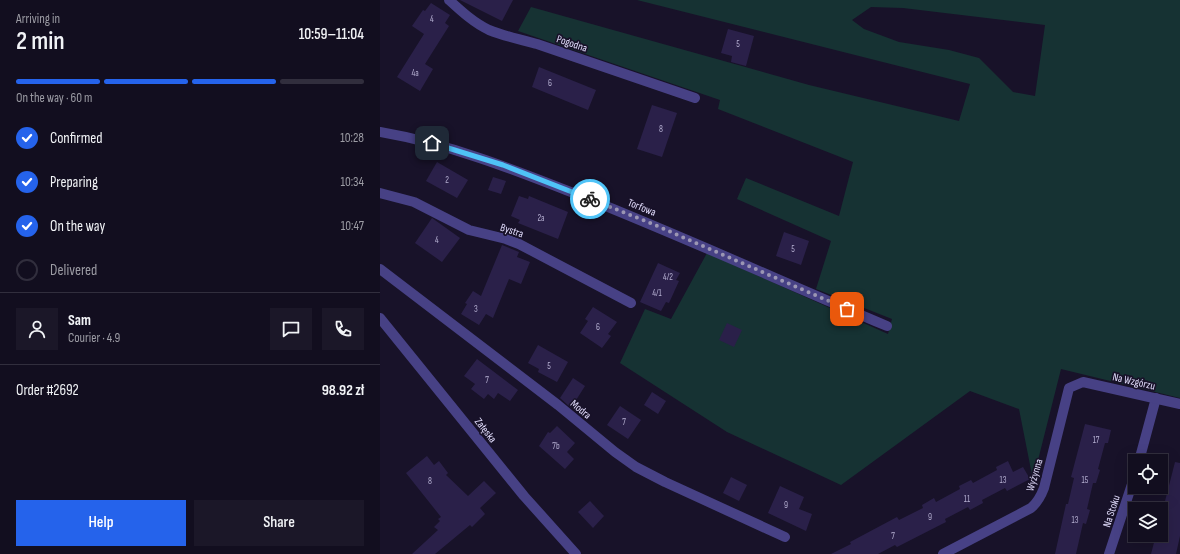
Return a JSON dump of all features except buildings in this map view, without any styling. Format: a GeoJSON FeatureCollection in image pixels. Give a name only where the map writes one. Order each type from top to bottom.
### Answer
{"type":"FeatureCollection","features":[{"type":"Feature","properties":{"kind":"street","name":"Pogodna"},"geometry":{"type":"LineString","coordinates":[[449,0],[464,14],[488,29],[544,46],[695,98]]}},
{"type":"Feature","properties":{"kind":"street","name":"Torfowa"},"geometry":{"type":"LineString","coordinates":[[380,132],[442,146],[503,165],[648,222],[887,326]]}},
{"type":"Feature","properties":{"kind":"street","name":"Bystra"},"geometry":{"type":"LineString","coordinates":[[380,193],[414,202],[469,230],[506,239],[519,244],[632,303]]}},
{"type":"Feature","properties":{"kind":"street","name":"Modra"},"geometry":{"type":"LineString","coordinates":[[380,269],[558,405],[615,452],[636,467],[664,482],[785,537]]}},
{"type":"Feature","properties":{"kind":"street","name":"Załęska"},"geometry":{"type":"LineString","coordinates":[[380,318],[524,496],[576,554]]}},
{"type":"Feature","properties":{"kind":"street","name":"Na Wzgórzu"},"geometry":{"type":"LineString","coordinates":[[1084,382],[1180,404]]}},
{"type":"Feature","properties":{"kind":"street","name":"Wyżynna"},"geometry":{"type":"LineString","coordinates":[[942,554],[1031,508],[1037,503],[1042,496],[1069,388],[1084,382]]}},
{"type":"Feature","properties":{"kind":"street"},"geometry":{"type":"LineString","coordinates":[[1141,454],[1156,398]]}},
{"type":"Feature","properties":{"kind":"street","name":"Na Stoku"},"geometry":{"type":"LineString","coordinates":[[1109,554],[1129,494]]}},
{"type":"Feature","properties":{"kind":"green space"},"geometry":{"type":"Polygon","coordinates":[[[637,0],[1180,0],[1180,398],[1061,369],[1033,480],[1019,409],[970,391],[841,485],[727,432],[620,363],[645,309],[671,319],[707,253],[888,334],[892,319],[816,289],[831,241],[737,199],[746,178],[839,216],[853,162],[718,109],[720,100],[518,31],[531,7],[809,85],[959,121],[970,84],[637,0]],[[871,7],[852,20],[864,29],[899,42],[949,50],[979,58],[1013,92],[1035,96],[1045,25],[903,8],[871,7]]]}},
{"type":"Feature","properties":{"kind":"way so far"},"geometry":{"type":"LineString","coordinates":[[590,199],[648,222],[847,309]]}},
{"type":"Feature","properties":{"kind":"route"},"geometry":{"type":"LineString","coordinates":[[432,143],[503,165],[590,199]]}}]}
